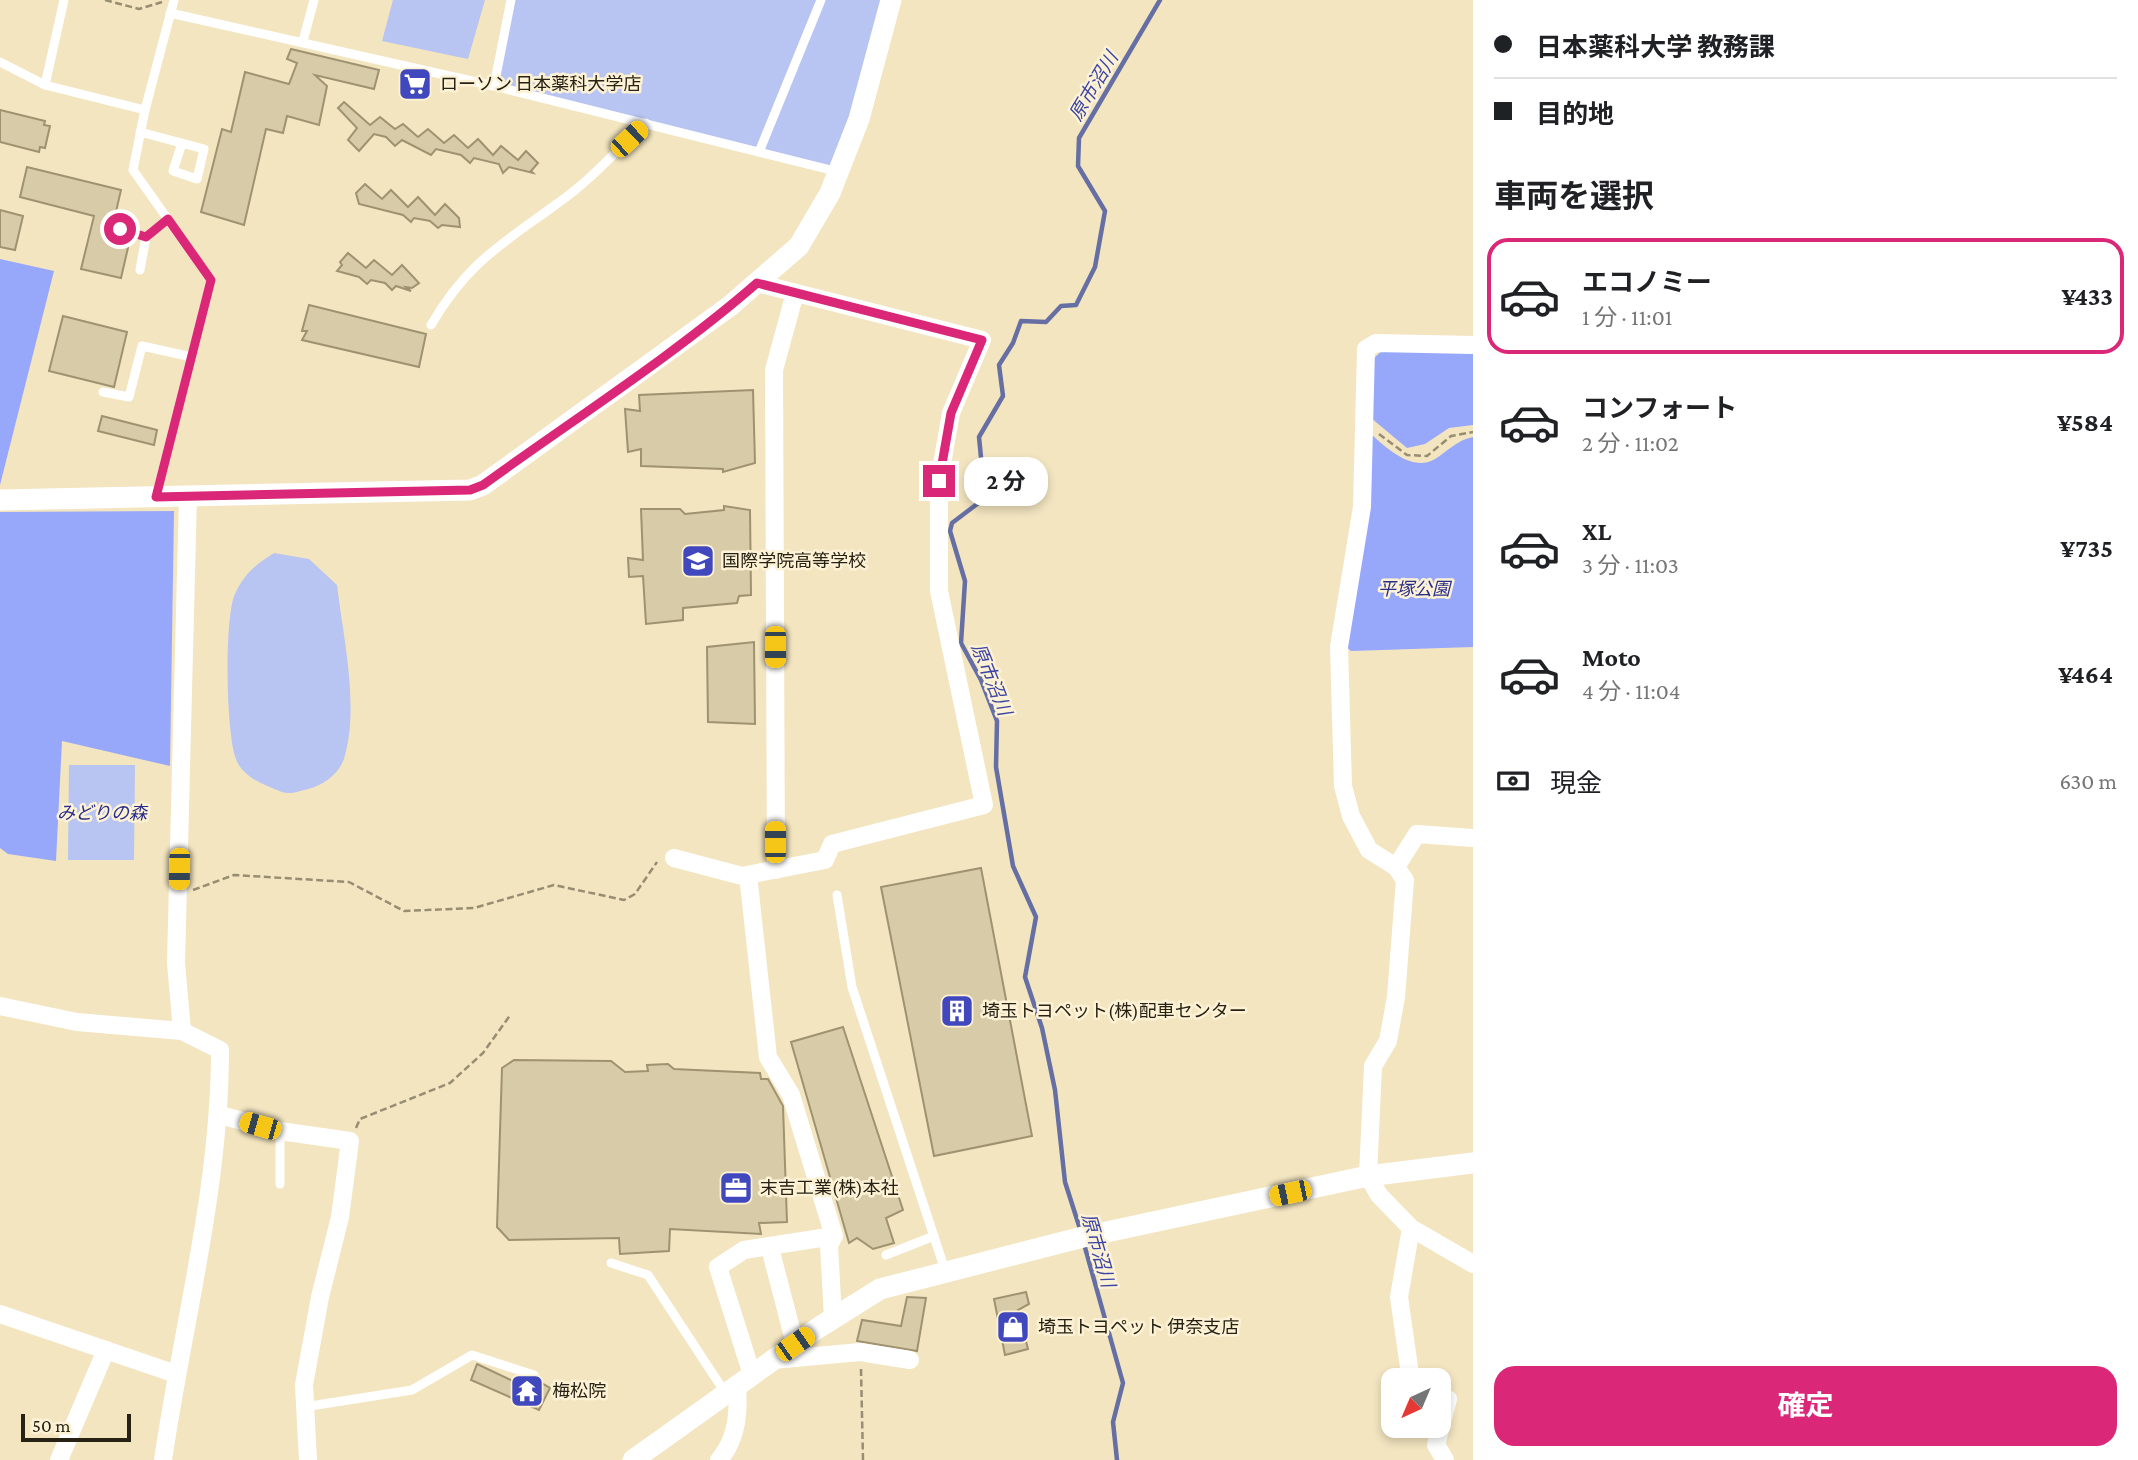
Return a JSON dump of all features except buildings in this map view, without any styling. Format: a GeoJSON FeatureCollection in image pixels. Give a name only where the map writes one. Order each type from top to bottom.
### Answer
{"type":"FeatureCollection","features":[{"type":"Feature","properties":{"kind":"street"},"geometry":{"type":"LineString","coordinates":[[0,500],[470,490],[483,485],[730,306],[799,246],[831,192],[859,119],[891,0]]}},
{"type":"Feature","properties":{"kind":"street"},"geometry":{"type":"LineString","coordinates":[[674,858],[742,876],[748,875],[825,860],[832,844],[984,806],[939,591],[942,467],[951,413],[982,340],[757,283]]}},
{"type":"Feature","properties":{"kind":"street"},"geometry":{"type":"LineString","coordinates":[[776,870],[774,370],[795,293]]}},
{"type":"Feature","properties":{"kind":"street"},"geometry":{"type":"LineString","coordinates":[[1473,345],[1376,343],[1366,349],[1362,507],[1339,647],[1343,786],[1351,816],[1369,850],[1396,867],[1405,880],[1396,997],[1388,1041],[1373,1066],[1368,1176],[1379,1195],[1411,1228],[1473,1264]]}},
{"type":"Feature","properties":{"kind":"street"},"geometry":{"type":"LineString","coordinates":[[182,1031],[176,963],[188,495]]}},
{"type":"Feature","properties":{"kind":"street"},"geometry":{"type":"LineString","coordinates":[[1396,867],[1417,834],[1473,838]]}},
{"type":"Feature","properties":{"kind":"street"},"geometry":{"type":"LineString","coordinates":[[748,875],[768,1057],[791,1095],[834,1236],[829,1245],[833,1318]]}},
{"type":"Feature","properties":{"kind":"street"},"geometry":{"type":"LineString","coordinates":[[0,1006],[77,1022],[182,1031],[220,1050],[220,1115],[195,1290],[176,1374],[163,1460]]}},
{"type":"Feature","properties":{"kind":"street"},"geometry":{"type":"LineString","coordinates":[[220,1115],[280,1131],[350,1141],[340,1217],[320,1297],[304,1385],[308,1460]]}},
{"type":"Feature","properties":{"kind":"street"},"geometry":{"type":"LineString","coordinates":[[633,1460],[795,1344],[880,1289],[945,1270],[1078,1238],[1368,1176],[1473,1163]]}},
{"type":"Feature","properties":{"kind":"street"},"geometry":{"type":"LineString","coordinates":[[1409,1368],[1399,1297],[1411,1228]]}},
{"type":"Feature","properties":{"kind":"street"},"geometry":{"type":"LineString","coordinates":[[719,1460],[733,1435],[739,1411],[738,1385],[718,1267],[744,1250],[834,1236]]}},
{"type":"Feature","properties":{"kind":"street"},"geometry":{"type":"LineString","coordinates":[[769,1248],[795,1344]]}},
{"type":"Feature","properties":{"kind":"street"},"geometry":{"type":"LineString","coordinates":[[0,1314],[176,1374]]}},
{"type":"Feature","properties":{"kind":"street"},"geometry":{"type":"LineString","coordinates":[[59,1460],[106,1350]]}},
{"type":"Feature","properties":{"kind":"street"},"geometry":{"type":"LineString","coordinates":[[773,1360],[860,1352],[910,1360]]}},
{"type":"Feature","properties":{"kind":"street"},"geometry":{"type":"LineString","coordinates":[[1438,1438],[1436,1445],[1445,1460]]}},
{"type":"Feature","properties":{"kind":"lane"},"geometry":{"type":"LineString","coordinates":[[45,85],[64,0]]}},
{"type":"Feature","properties":{"kind":"lane"},"geometry":{"type":"LineString","coordinates":[[156,497],[211,280],[133,170],[145,110],[174,0]]}},
{"type":"Feature","properties":{"kind":"lane"},"geometry":{"type":"LineString","coordinates":[[303,41],[314,0]]}},
{"type":"Feature","properties":{"kind":"lane"},"geometry":{"type":"LineString","coordinates":[[494,86],[511,0]]}},
{"type":"Feature","properties":{"kind":"lane"},"geometry":{"type":"LineString","coordinates":[[759,152],[821,0]]}},
{"type":"Feature","properties":{"kind":"lane"},"geometry":{"type":"LineString","coordinates":[[170,13],[494,86],[839,172]]}},
{"type":"Feature","properties":{"kind":"lane"},"geometry":{"type":"LineString","coordinates":[[0,62],[45,85],[145,110]]}},
{"type":"Feature","properties":{"kind":"lane"},"geometry":{"type":"LineString","coordinates":[[431,325],[449,295],[489,251],[560,202],[646,123]]}},
{"type":"Feature","properties":{"kind":"lane"},"geometry":{"type":"LineString","coordinates":[[140,132],[182,143]]}},
{"type":"Feature","properties":{"kind":"lane"},"geometry":{"type":"LineString","coordinates":[[140,270],[146,237],[168,219]]}},
{"type":"Feature","properties":{"kind":"lane"},"geometry":{"type":"LineString","coordinates":[[120,229],[146,237]]}},
{"type":"Feature","properties":{"kind":"lane"},"geometry":{"type":"LineString","coordinates":[[103,392],[129,397],[142,346],[192,357]]}},
{"type":"Feature","properties":{"kind":"lane"},"geometry":{"type":"LineString","coordinates":[[837,895],[852,987],[945,1270]]}},
{"type":"Feature","properties":{"kind":"lane"},"geometry":{"type":"LineString","coordinates":[[280,1131],[280,1184]]}},
{"type":"Feature","properties":{"kind":"lane"},"geometry":{"type":"LineString","coordinates":[[886,1255],[934,1236]]}},
{"type":"Feature","properties":{"kind":"lane"},"geometry":{"type":"LineString","coordinates":[[611,1263],[648,1275],[738,1385]]}},
{"type":"Feature","properties":{"kind":"lane"},"geometry":{"type":"LineString","coordinates":[[304,1407],[412,1390],[472,1355],[534,1375]]}},
{"type":"Feature","properties":{"kind":"path"},"geometry":{"type":"LineString","coordinates":[[105,0],[139,9],[168,0]]}},
{"type":"Feature","properties":{"kind":"path"},"geometry":{"type":"LineString","coordinates":[[1363,421],[1407,455],[1427,456],[1451,436],[1473,432]]}},
{"type":"Feature","properties":{"kind":"path"},"geometry":{"type":"LineString","coordinates":[[179,896],[233,875],[349,882],[404,911],[474,908],[554,885],[624,900],[635,894],[658,861],[674,858]]}},
{"type":"Feature","properties":{"kind":"path"},"geometry":{"type":"LineString","coordinates":[[350,1141],[360,1119],[450,1083],[469,1069],[510,1014]]}},
{"type":"Feature","properties":{"kind":"path"},"geometry":{"type":"LineString","coordinates":[[860,1352],[863,1460]]}},
{"type":"Feature","properties":{"kind":"green space"},"geometry":{"type":"Polygon","coordinates":[[[393,0],[485,0],[468,59],[382,41],[393,0]]]}},
{"type":"Feature","properties":{"kind":"green space"},"geometry":{"type":"Polygon","coordinates":[[[514,0],[891,0],[839,172],[494,86],[514,0]]]}},
{"type":"Feature","properties":{"kind":"green space"},"geometry":{"type":"Polygon","coordinates":[[[0,259],[54,271],[0,485],[0,259]]]}},
{"type":"Feature","properties":{"kind":"green space"},"geometry":{"type":"Polygon","coordinates":[[[1383,350],[1473,352],[1473,425],[1449,428],[1425,444],[1407,448],[1371,418],[1374,358],[1383,350]]]}},
{"type":"Feature","properties":{"kind":"green space","name":"平塚公園"},"geometry":{"type":"Polygon","coordinates":[[[1371,434],[1400,457],[1418,463],[1435,459],[1457,443],[1473,437],[1473,647],[1351,651],[1344,645],[1369,508],[1371,434]]]}},
{"type":"Feature","properties":{"kind":"green space"},"geometry":{"type":"Polygon","coordinates":[[[174,511],[170,766],[62,741],[56,861],[8,854],[0,848],[0,512],[174,511]]]}},
{"type":"Feature","properties":{"kind":"green space"},"geometry":{"type":"Polygon","coordinates":[[[274,553],[309,559],[337,585],[350,693],[349,735],[340,767],[320,785],[292,793],[282,792],[262,783],[239,766],[233,746],[228,702],[229,626],[235,594],[246,575],[274,553]]]}},
{"type":"Feature","properties":{"kind":"green space","name":"みどりの森"},"geometry":{"type":"Polygon","coordinates":[[[69,765],[135,765],[134,860],[68,860],[69,765]]]}},
{"type":"Feature","properties":{"kind":"waterway","name":"原市沼川"},"geometry":{"type":"LineString","coordinates":[[1081,1232],[1065,1182],[1055,1090],[1042,1028],[1025,977],[1036,917],[1013,866],[996,767],[997,721],[981,680],[961,643],[965,581],[950,531],[952,523],[985,498],[979,437],[1003,396],[999,365],[1013,343],[1021,321],[1046,322],[1061,306],[1076,305],[1095,267],[1105,211],[1078,166],[1079,138],[1160,0]]}},
{"type":"Feature","properties":{"kind":"waterway","name":"原市沼川"},"geometry":{"type":"LineString","coordinates":[[1084,1244],[1123,1383],[1113,1422],[1117,1460]]}},
{"type":"Feature","properties":{"kind":"place","name":"ローソン 日本薬科大学店"},"geometry":{"type":"Point","coordinates":[415,84]}},
{"type":"Feature","properties":{"kind":"place","name":"国際学院高等学校"},"geometry":{"type":"Point","coordinates":[698,561]}},
{"type":"Feature","properties":{"kind":"place","name":"埼玉トヨペット(株)配車センター"},"geometry":{"type":"Point","coordinates":[957,1011]}},
{"type":"Feature","properties":{"kind":"place","name":"末吉工業(株)本社"},"geometry":{"type":"Point","coordinates":[736,1188]}},
{"type":"Feature","properties":{"kind":"place","name":"埼玉トヨペット 伊奈支店"},"geometry":{"type":"Point","coordinates":[1013,1327]}},
{"type":"Feature","properties":{"kind":"place","name":"梅松院"},"geometry":{"type":"Point","coordinates":[527,1391]}},
{"type":"Feature","properties":{"kind":"route"},"geometry":{"type":"LineString","coordinates":[[120,229],[146,237],[168,219],[211,280],[156,497],[470,490],[483,485],[608,395],[730,306],[757,283],[982,340],[951,413],[939,481]]}}]}
